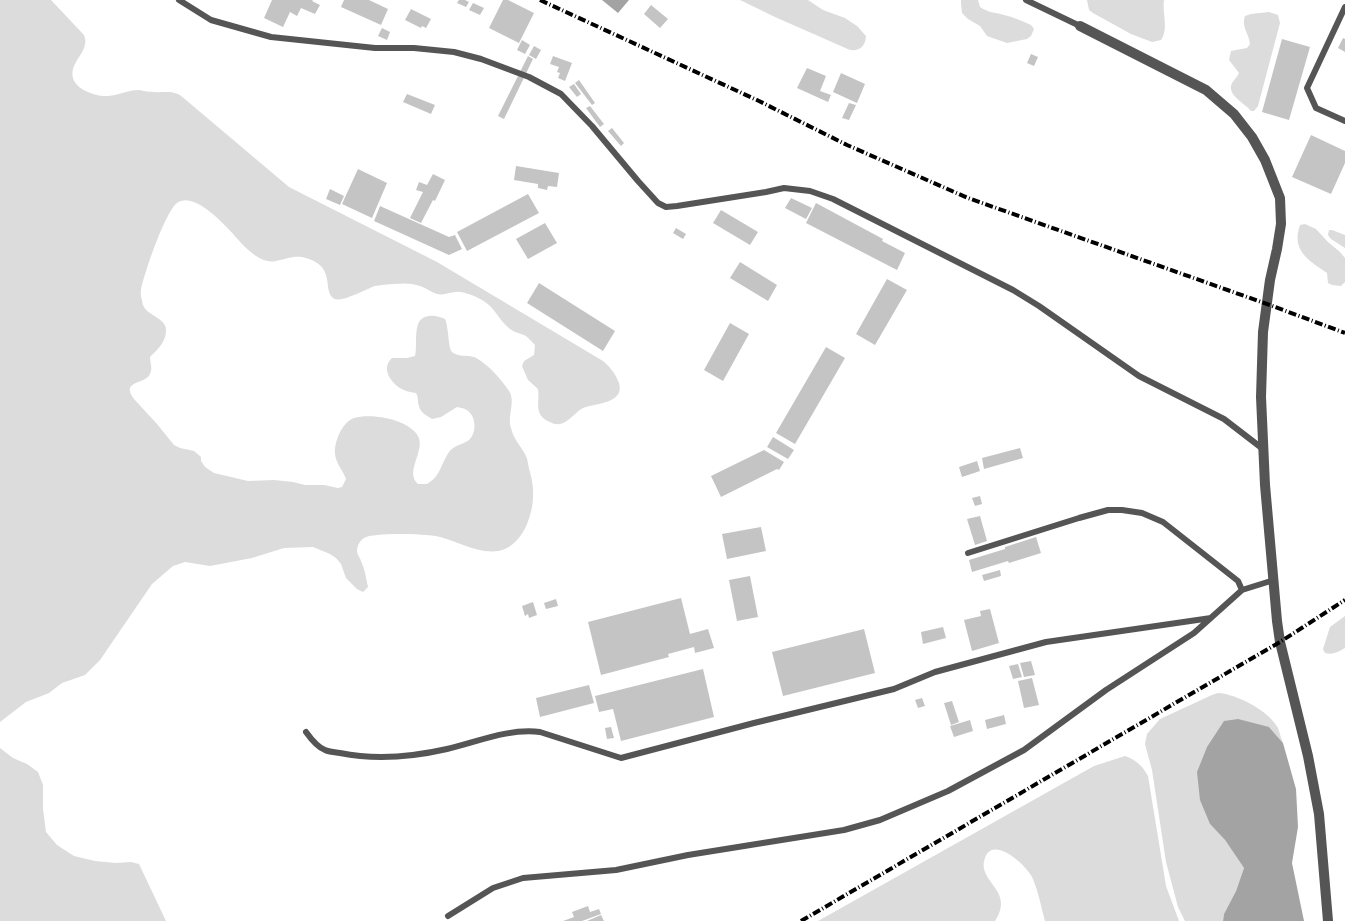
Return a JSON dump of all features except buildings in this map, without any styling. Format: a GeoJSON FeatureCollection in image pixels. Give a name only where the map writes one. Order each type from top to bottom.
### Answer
{"type":"FeatureCollection","features":[{"type":"Feature","properties":{"kind":"street"},"geometry":{"type":"LineString","coordinates":[[1080,26],[1206,90],[1234,114],[1252,137],[1265,160],[1280,198],[1281,224],[1270,280],[1263,332],[1261,397],[1265,486],[1280,642],[1320,814],[1328,921]]}},
{"type":"Feature","properties":{"kind":"lane"},"geometry":{"type":"LineString","coordinates":[[179,0],[211,20],[271,38],[375,48],[414,48],[454,52],[481,59],[529,78],[561,94],[592,126],[658,203],[666,207],[784,188],[810,191],[834,199],[1013,290],[1139,376],[1224,419],[1263,449]]}},
{"type":"Feature","properties":{"kind":"lane"},"geometry":{"type":"LineString","coordinates":[[1026,0],[1080,26]]}},
{"type":"Feature","properties":{"kind":"lane"},"geometry":{"type":"LineString","coordinates":[[1345,7],[1307,88],[1316,108],[1345,122]]}},
{"type":"Feature","properties":{"kind":"lane"},"geometry":{"type":"LineString","coordinates":[[968,552],[1108,510],[1122,510],[1142,513],[1163,522],[1238,581],[1242,590]]}},
{"type":"Feature","properties":{"kind":"lane"},"geometry":{"type":"LineString","coordinates":[[448,916],[493,888],[523,878],[616,870],[688,855],[844,830],[880,820],[948,790],[1024,750],[1106,690],[1194,633],[1242,590],[1274,580]]}},
{"type":"Feature","properties":{"kind":"lane"},"geometry":{"type":"LineString","coordinates":[[306,732],[324,750],[355,756],[396,757],[444,750],[510,732],[527,730],[540,732],[621,758],[754,722],[894,689],[935,672],[1046,642],[1210,618]]}},
{"type":"Feature","properties":{"kind":"shaded area"},"geometry":{"type":"Polygon","coordinates":[[[0,0],[51,0],[84,35],[85,46],[74,66],[73,72],[75,82],[82,89],[103,96],[139,90],[170,92],[180,95],[289,187],[437,262],[603,361],[608,366],[619,383],[620,390],[618,395],[608,402],[583,408],[563,423],[554,424],[541,416],[538,408],[538,389],[528,380],[522,366],[524,361],[534,355],[535,345],[525,336],[504,324],[490,306],[480,299],[460,292],[437,294],[417,285],[404,283],[375,286],[347,298],[336,299],[330,294],[325,273],[317,263],[300,257],[271,262],[262,259],[246,248],[213,214],[194,202],[185,200],[177,203],[167,218],[151,258],[141,292],[145,309],[164,323],[166,332],[164,340],[150,357],[150,374],[143,380],[135,383],[130,389],[130,393],[174,445],[194,451],[201,457],[205,467],[214,473],[248,481],[274,480],[338,488],[342,487],[346,479],[335,454],[337,438],[342,428],[354,418],[370,416],[387,418],[404,424],[416,433],[420,445],[414,466],[414,479],[418,484],[427,484],[438,474],[451,450],[472,437],[475,425],[473,417],[467,410],[457,407],[441,417],[432,419],[421,410],[416,393],[400,388],[392,381],[387,372],[387,367],[392,358],[415,356],[418,323],[424,317],[441,317],[445,319],[452,352],[454,354],[474,357],[484,363],[498,377],[511,395],[511,428],[527,458],[533,492],[529,518],[525,529],[516,541],[503,550],[490,551],[474,549],[436,536],[399,534],[369,536],[361,540],[357,549],[368,587],[363,592],[346,578],[341,564],[336,558],[313,547],[284,548],[252,558],[210,566],[185,562],[173,566],[152,584],[100,660],[85,675],[62,683],[49,693],[26,702],[0,722],[0,0]]]}},
{"type":"Feature","properties":{"kind":"shaded area"},"geometry":{"type":"Polygon","coordinates":[[[602,0],[629,0],[618,13],[602,0]]]}},
{"type":"Feature","properties":{"kind":"shaded area"},"geometry":{"type":"Polygon","coordinates":[[[740,0],[808,0],[823,10],[845,18],[857,26],[866,36],[863,46],[857,50],[850,50],[740,0]]]}},
{"type":"Feature","properties":{"kind":"shaded area"},"geometry":{"type":"Polygon","coordinates":[[[961,0],[978,0],[980,7],[986,10],[1031,25],[1034,29],[1031,36],[1027,39],[1007,43],[987,36],[980,26],[962,13],[961,0]]]}},
{"type":"Feature","properties":{"kind":"shaded area"},"geometry":{"type":"Polygon","coordinates":[[[1087,0],[1164,0],[1165,31],[1161,40],[1152,42],[1131,34],[1089,10],[1087,0]]]}},
{"type":"Feature","properties":{"kind":"shaded area"},"geometry":{"type":"Polygon","coordinates":[[[1269,12],[1278,15],[1280,23],[1258,106],[1254,111],[1251,111],[1232,91],[1232,83],[1239,73],[1229,60],[1231,51],[1247,48],[1250,44],[1244,23],[1245,16],[1269,12]]]}},
{"type":"Feature","properties":{"kind":"shaded area"},"geometry":{"type":"Polygon","coordinates":[[[1305,224],[1316,229],[1345,258],[1345,282],[1341,286],[1328,283],[1327,273],[1303,254],[1298,241],[1298,234],[1300,225],[1305,224]]]}},
{"type":"Feature","properties":{"kind":"shaded area"},"geometry":{"type":"Polygon","coordinates":[[[1329,230],[1345,235],[1345,248],[1331,239],[1328,235],[1329,230]]]}},
{"type":"Feature","properties":{"kind":"shaded area"},"geometry":{"type":"Polygon","coordinates":[[[1345,616],[1345,648],[1338,652],[1325,653],[1323,649],[1330,627],[1345,616]]]}},
{"type":"Feature","properties":{"kind":"shaded area"},"geometry":{"type":"Polygon","coordinates":[[[1218,693],[1234,696],[1252,704],[1268,716],[1278,728],[1283,743],[1269,727],[1210,824],[1225,840],[1244,868],[1236,891],[1224,914],[1223,921],[1185,921],[1178,907],[1166,862],[1152,770],[1145,744],[1147,734],[1160,719],[1218,693]]]}},
{"type":"Feature","properties":{"kind":"shaded area"},"geometry":{"type":"Polygon","coordinates":[[[1238,719],[1269,727],[1283,743],[1296,789],[1298,827],[1292,863],[1304,921],[1223,921],[1224,914],[1236,891],[1244,868],[1225,840],[1210,824],[1200,800],[1197,772],[1207,747],[1224,721],[1238,719]]]}},
{"type":"Feature","properties":{"kind":"shaded area"},"geometry":{"type":"Polygon","coordinates":[[[0,748],[13,758],[27,764],[38,772],[43,785],[43,809],[46,832],[57,845],[74,856],[95,861],[139,864],[166,921],[0,921],[0,748]]]}},
{"type":"Feature","properties":{"kind":"shaded area"},"geometry":{"type":"Polygon","coordinates":[[[1125,756],[1138,763],[1148,776],[1166,886],[1179,921],[1045,921],[1036,887],[1029,872],[1009,854],[995,850],[989,852],[985,858],[984,866],[986,874],[999,894],[1001,901],[1000,910],[995,921],[818,921],[1094,766],[1125,756]]]}},
{"type":"Feature","properties":{"kind":"railway"},"geometry":{"type":"LineString","coordinates":[[540,0],[759,101],[847,145],[968,198],[1345,333]]}},
{"type":"Feature","properties":{"kind":"railway"},"geometry":{"type":"LineString","coordinates":[[801,921],[1280,642],[1345,600]]}}]}
